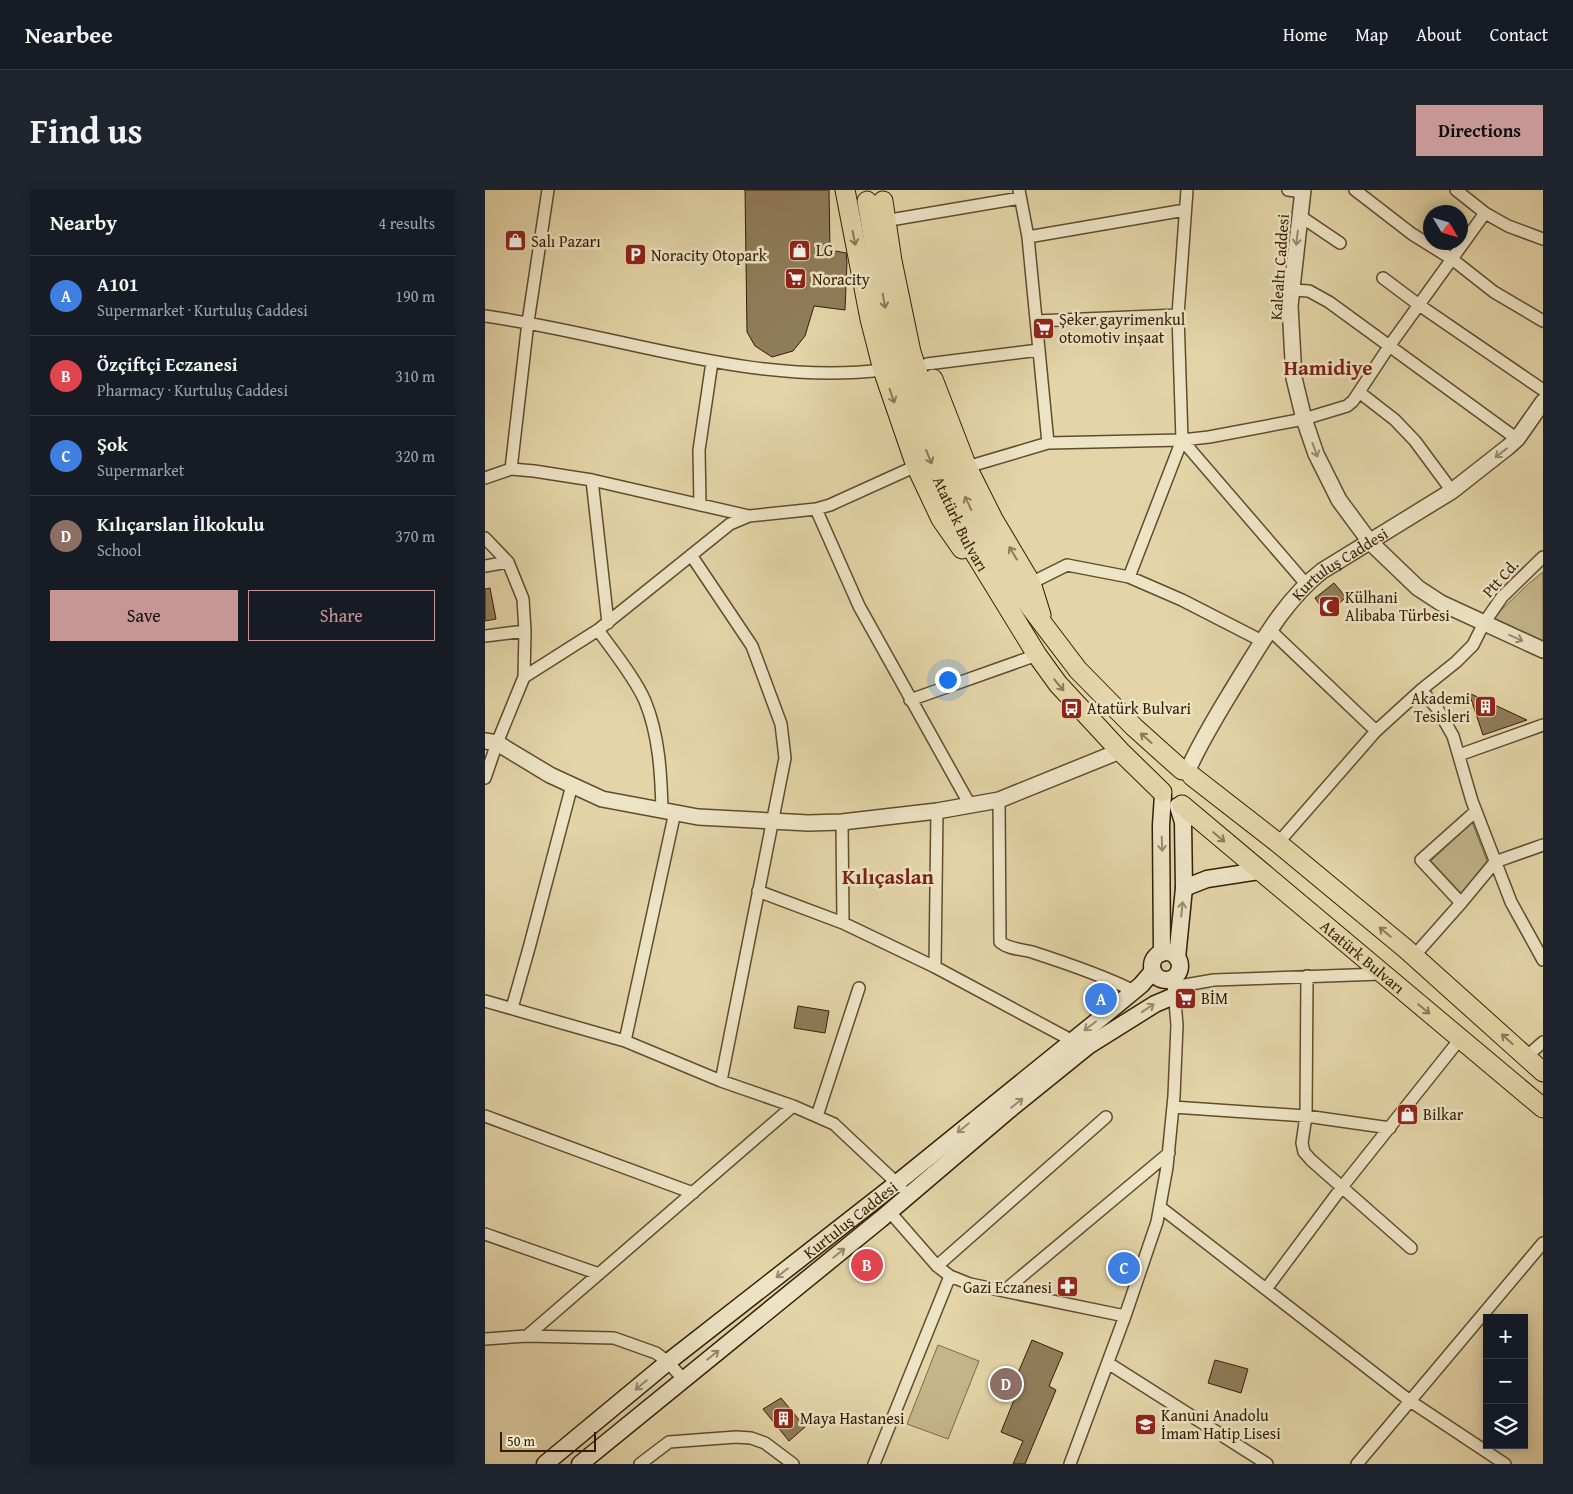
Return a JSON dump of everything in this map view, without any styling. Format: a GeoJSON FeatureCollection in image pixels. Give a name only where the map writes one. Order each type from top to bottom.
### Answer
{"type":"FeatureCollection","features":[{"type":"Feature","properties":{"kind":"main road"},"geometry":{"type":"LineString","coordinates":[[845,190],[883,370],[916,466],[941,519],[1037,655]]}},
{"type":"Feature","properties":{"kind":"main road"},"geometry":{"type":"LineString","coordinates":[[881,197],[896,219],[908,289],[927,364],[967,467],[993,519],[1031,583],[1046,630]]}},
{"type":"Feature","properties":{"kind":"main road","name":"Atatürk Bulvarı"},"geometry":{"type":"LineString","coordinates":[[881,197],[911,352],[941,446],[978,525],[1018,591],[1046,630],[1077,670],[1134,727],[1187,773],[1278,843],[1414,956],[1543,1072]]}},
{"type":"Feature","properties":{"kind":"main road","name":"Atatürk Bulvarı"},"geometry":{"type":"LineString","coordinates":[[881,197],[887,318],[906,391],[928,456],[969,544],[1037,655],[1058,684],[1120,751],[1171,799],[1543,1108]]}},
{"type":"Feature","properties":{"kind":"main road"},"geometry":{"type":"LineString","coordinates":[[1169,956],[1184,888],[1183,822],[1162,786],[1171,772],[1187,773],[1197,785],[1195,796],[1187,804],[1171,799]]}},
{"type":"Feature","properties":{"kind":"main road"},"geometry":{"type":"LineString","coordinates":[[1169,956],[1163,893],[1161,825],[1171,799]]}},
{"type":"Feature","properties":{"kind":"main road"},"geometry":{"type":"LineString","coordinates":[[1184,888],[1207,878],[1259,871]]}},
{"type":"Feature","properties":{"kind":"main road","name":"Kurtuluş Caddesi"},"geometry":{"type":"LineString","coordinates":[[545,1464],[668,1362],[897,1182],[1134,991],[1153,971],[1152,963],[1157,956],[1169,956]]}},
{"type":"Feature","properties":{"kind":"main road"},"geometry":{"type":"LineString","coordinates":[[583,1463],[1096,1040],[1127,1023],[1155,1004],[1173,987],[1179,971],[1179,962],[1169,956]]}},
{"type":"Feature","properties":{"kind":"main road"},"geometry":{"type":"LineString","coordinates":[[1153,971],[1155,976],[1161,980],[1169,980],[1173,987]]}},
{"type":"Feature","properties":{"kind":"street"},"geometry":{"type":"LineString","coordinates":[[511,468],[528,322],[548,190]]}},
{"type":"Feature","properties":{"kind":"street"},"geometry":{"type":"LineString","coordinates":[[1129,577],[1182,440],[1178,314],[1187,190]]}},
{"type":"Feature","properties":{"kind":"street"},"geometry":{"type":"LineString","coordinates":[[1355,190],[1412,234],[1452,259],[1494,292],[1543,321]]}},
{"type":"Feature","properties":{"kind":"street"},"geometry":{"type":"LineString","coordinates":[[1456,190],[1485,213],[1508,226],[1543,239]]}},
{"type":"Feature","properties":{"kind":"street","name":"Kalealtı Caddesi"},"geometry":{"type":"LineString","coordinates":[[1298,191],[1299,216],[1290,306],[1294,378],[1304,419],[1316,454],[1339,500],[1369,542],[1418,588],[1441,603],[1543,650]]}},
{"type":"Feature","properties":{"kind":"street"},"geometry":{"type":"LineString","coordinates":[[896,219],[1019,194],[1028,237],[1048,443]]}},
{"type":"Feature","properties":{"kind":"street"},"geometry":{"type":"LineString","coordinates":[[1028,237],[1185,210]]}},
{"type":"Feature","properties":{"kind":"street"},"geometry":{"type":"LineString","coordinates":[[967,467],[1048,443],[1182,440],[1209,437],[1304,419],[1347,406],[1353,401],[1390,345],[1485,213]]}},
{"type":"Feature","properties":{"kind":"street"},"geometry":{"type":"LineString","coordinates":[[1299,216],[1340,243]]}},
{"type":"Feature","properties":{"kind":"street"},"geometry":{"type":"LineString","coordinates":[[1383,278],[1543,390]]}},
{"type":"Feature","properties":{"kind":"street"},"geometry":{"type":"LineString","coordinates":[[1292,290],[1309,291],[1329,302],[1517,439]]}},
{"type":"Feature","properties":{"kind":"street"},"geometry":{"type":"LineString","coordinates":[[1036,321],[1178,314]]}},
{"type":"Feature","properties":{"kind":"street"},"geometry":{"type":"LineString","coordinates":[[485,316],[528,322],[712,362],[813,374],[859,373],[883,370]]}},
{"type":"Feature","properties":{"kind":"street"},"geometry":{"type":"LineString","coordinates":[[927,364],[1039,350]]}},
{"type":"Feature","properties":{"kind":"street"},"geometry":{"type":"LineString","coordinates":[[700,505],[699,450],[712,362]]}},
{"type":"Feature","properties":{"kind":"street"},"geometry":{"type":"LineString","coordinates":[[1359,392],[1395,420],[1415,441],[1453,491]]}},
{"type":"Feature","properties":{"kind":"street","name":"Kurtuluş Caddesi"},"geometry":{"type":"LineString","coordinates":[[1187,773],[1200,743],[1266,635],[1291,600],[1306,584],[1322,571],[1453,491],[1508,448],[1517,439],[1543,402]]}},
{"type":"Feature","properties":{"kind":"street"},"geometry":{"type":"LineString","coordinates":[[1182,440],[1306,584]]}},
{"type":"Feature","properties":{"kind":"street"},"geometry":{"type":"LineString","coordinates":[[524,677],[599,630],[730,524],[749,516],[816,509],[848,498],[916,466]]}},
{"type":"Feature","properties":{"kind":"street"},"geometry":{"type":"LineString","coordinates":[[485,478],[511,468],[592,480],[749,516]]}},
{"type":"Feature","properties":{"kind":"street"},"geometry":{"type":"LineString","coordinates":[[592,480],[608,623]]}},
{"type":"Feature","properties":{"kind":"street"},"geometry":{"type":"LineString","coordinates":[[816,509],[859,606],[970,805]]}},
{"type":"Feature","properties":{"kind":"street"},"geometry":{"type":"LineString","coordinates":[[485,538],[508,562],[523,599],[525,631],[524,677],[491,742],[485,778]]}},
{"type":"Feature","properties":{"kind":"street"},"geometry":{"type":"LineString","coordinates":[[691,555],[752,646],[781,724],[785,758],[721,1081]]}},
{"type":"Feature","properties":{"kind":"street","name":"Ptt Cd."},"geometry":{"type":"LineString","coordinates":[[1278,843],[1376,731],[1473,645],[1484,623],[1502,596],[1543,557]]}},
{"type":"Feature","properties":{"kind":"street"},"geometry":{"type":"LineString","coordinates":[[485,566],[508,562]]}},
{"type":"Feature","properties":{"kind":"street"},"geometry":{"type":"LineString","coordinates":[[1031,583],[1067,565],[1129,577],[1266,635],[1376,731]]}},
{"type":"Feature","properties":{"kind":"street"},"geometry":{"type":"LineString","coordinates":[[599,630],[644,699],[655,737],[668,811],[625,1041]]}},
{"type":"Feature","properties":{"kind":"street"},"geometry":{"type":"LineString","coordinates":[[485,636],[525,631]]}},
{"type":"Feature","properties":{"kind":"street"},"geometry":{"type":"LineString","coordinates":[[910,700],[1037,655]]}},
{"type":"Feature","properties":{"kind":"street"},"geometry":{"type":"LineString","coordinates":[[1421,690],[1437,708],[1453,736],[1476,811],[1511,902],[1543,960]]}},
{"type":"Feature","properties":{"kind":"street"},"geometry":{"type":"LineString","coordinates":[[1459,754],[1543,725]]}},
{"type":"Feature","properties":{"kind":"street"},"geometry":{"type":"LineString","coordinates":[[491,742],[549,775],[602,799],[698,817],[809,823],[842,822],[937,811],[999,800],[1120,751]]}},
{"type":"Feature","properties":{"kind":"street"},"geometry":{"type":"LineString","coordinates":[[512,1008],[572,785]]}},
{"type":"Feature","properties":{"kind":"street"},"geometry":{"type":"LineString","coordinates":[[999,800],[1000,942],[1006,947],[1033,952],[1098,975],[1134,991]]}},
{"type":"Feature","properties":{"kind":"street"},"geometry":{"type":"LineString","coordinates":[[935,967],[937,811]]}},
{"type":"Feature","properties":{"kind":"street"},"geometry":{"type":"LineString","coordinates":[[1461,903],[1421,860],[1476,811]]}},
{"type":"Feature","properties":{"kind":"street"},"geometry":{"type":"LineString","coordinates":[[842,822],[843,924]]}},
{"type":"Feature","properties":{"kind":"street"},"geometry":{"type":"LineString","coordinates":[[1414,956],[1495,862],[1543,845]]}},
{"type":"Feature","properties":{"kind":"street"},"geometry":{"type":"LineString","coordinates":[[758,891],[843,924],[935,967],[1071,1040]]}},
{"type":"Feature","properties":{"kind":"street"},"geometry":{"type":"LineString","coordinates":[[1070,1464],[1125,1316],[1157,1222],[1169,1154],[1173,1107],[1177,1025],[1173,987],[1214,980],[1381,974]]}},
{"type":"Feature","properties":{"kind":"street"},"geometry":{"type":"LineString","coordinates":[[1307,976],[1306,1116],[1302,1143],[1304,1152],[1411,1248]]}},
{"type":"Feature","properties":{"kind":"street"},"geometry":{"type":"LineString","coordinates":[[817,1116],[859,988]]}},
{"type":"Feature","properties":{"kind":"street"},"geometry":{"type":"LineString","coordinates":[[485,1001],[625,1041],[721,1081],[817,1116],[834,1124],[909,1195]]}},
{"type":"Feature","properties":{"kind":"street"},"geometry":{"type":"LineString","coordinates":[[1266,1289],[1341,1187],[1460,1039]]}},
{"type":"Feature","properties":{"kind":"street"},"geometry":{"type":"LineString","coordinates":[[1526,1057],[1543,1042]]}},
{"type":"Feature","properties":{"kind":"street"},"geometry":{"type":"LineString","coordinates":[[527,1336],[793,1106]]}},
{"type":"Feature","properties":{"kind":"street"},"geometry":{"type":"LineString","coordinates":[[1173,1107],[1306,1116],[1390,1128]]}},
{"type":"Feature","properties":{"kind":"street"},"geometry":{"type":"LineString","coordinates":[[485,1116],[693,1193]]}},
{"type":"Feature","properties":{"kind":"street"},"geometry":{"type":"LineString","coordinates":[[937,1266],[1107,1118]]}},
{"type":"Feature","properties":{"kind":"street"},"geometry":{"type":"LineString","coordinates":[[1004,1291],[1169,1154]]}},
{"type":"Feature","properties":{"kind":"street"},"geometry":{"type":"LineString","coordinates":[[1160,1207],[1410,1401],[1505,1464]]}},
{"type":"Feature","properties":{"kind":"street"},"geometry":{"type":"LineString","coordinates":[[889,1211],[937,1266],[950,1276],[970,1284],[1125,1316]]}},
{"type":"Feature","properties":{"kind":"street"},"geometry":{"type":"LineString","coordinates":[[485,1234],[599,1274]]}},
{"type":"Feature","properties":{"kind":"street"},"geometry":{"type":"LineString","coordinates":[[1357,1464],[1543,1243]]}},
{"type":"Feature","properties":{"kind":"street"},"geometry":{"type":"LineString","coordinates":[[874,1464],[950,1276]]}},
{"type":"Feature","properties":{"kind":"street"},"geometry":{"type":"LineString","coordinates":[[485,1339],[527,1336],[614,1338],[656,1353],[668,1362],[683,1379]]}},
{"type":"Feature","properties":{"kind":"street"},"geometry":{"type":"LineString","coordinates":[[1108,1363],[1267,1464]]}},
{"type":"Feature","properties":{"kind":"street"},"geometry":{"type":"LineString","coordinates":[[640,1464],[669,1442],[736,1437],[751,1438],[765,1443],[793,1464]]}},
{"type":"Feature","properties":{"kind":"shaded area"},"geometry":{"type":"Polygon","coordinates":[[[1543,572],[1543,644],[1490,621],[1526,586],[1543,572]]]}},
{"type":"Feature","properties":{"kind":"shaded area"},"geometry":{"type":"Polygon","coordinates":[[[1472,822],[1487,861],[1461,893],[1431,861],[1472,822]]]}},
{"type":"Feature","properties":{"kind":"shaded area"},"geometry":{"type":"Polygon","coordinates":[[[938,1345],[979,1361],[948,1439],[907,1424],[938,1345]]]}},
{"type":"Feature","properties":{"kind":"building","name":"Noracity"},"geometry":{"type":"Polygon","coordinates":[[[745,190],[829,190],[830,250],[846,253],[845,310],[814,306],[805,336],[793,351],[772,357],[755,346],[747,332],[745,190]]]}},
{"type":"Feature","properties":{"kind":"building","name":"Külhani Alibaba Türbesi"},"geometry":{"type":"Polygon","coordinates":[[[1334,583],[1346,597],[1327,615],[1315,598],[1334,583]]]}},
{"type":"Feature","properties":{"kind":"building"},"geometry":{"type":"Polygon","coordinates":[[[490,588],[496,619],[485,621],[485,589],[490,588]]]}},
{"type":"Feature","properties":{"kind":"building","name":"Akademi Tesisleri"},"geometry":{"type":"Polygon","coordinates":[[[1469,693],[1527,720],[1483,735],[1469,693]]]}},
{"type":"Feature","properties":{"kind":"building"},"geometry":{"type":"Polygon","coordinates":[[[798,1006],[829,1011],[825,1033],[794,1028],[798,1006]]]}},
{"type":"Feature","properties":{"kind":"building"},"geometry":{"type":"Polygon","coordinates":[[[1032,1340],[1063,1353],[1049,1386],[1056,1390],[1025,1464],[1013,1464],[1023,1441],[1001,1432],[1021,1383],[1015,1380],[1032,1340]]]}},
{"type":"Feature","properties":{"kind":"building"},"geometry":{"type":"Polygon","coordinates":[[[1215,1360],[1248,1369],[1241,1393],[1208,1383],[1215,1360]]]}},
{"type":"Feature","properties":{"kind":"building","name":"Maya Hastanesi"},"geometry":{"type":"Polygon","coordinates":[[[781,1398],[805,1427],[789,1441],[763,1409],[781,1398]]]}},
{"type":"Feature","properties":{"kind":"place","name":"Salı Pazarı"},"geometry":{"type":"Point","coordinates":[515,241]}},
{"type":"Feature","properties":{"kind":"place","name":"LG"},"geometry":{"type":"Point","coordinates":[800,250]}},
{"type":"Feature","properties":{"kind":"place","name":"Noracity Otopark"},"geometry":{"type":"Point","coordinates":[635,255]}},
{"type":"Feature","properties":{"kind":"place","name":"Noracity"},"geometry":{"type":"Point","coordinates":[796,279]}},
{"type":"Feature","properties":{"kind":"place","name":"Şeker gayrimenkul otomotiv inşaat"},"geometry":{"type":"Point","coordinates":[1043,328]}},
{"type":"Feature","properties":{"kind":"place","name":"Külhani Alibaba Türbesi"},"geometry":{"type":"Point","coordinates":[1329,606]}},
{"type":"Feature","properties":{"kind":"place","name":"Akademi Tesisleri"},"geometry":{"type":"Point","coordinates":[1486,707]}},
{"type":"Feature","properties":{"kind":"place","name":"Atatürk Bulvari"},"geometry":{"type":"Point","coordinates":[1071,708]}},
{"type":"Feature","properties":{"kind":"place","name":"BİM"},"geometry":{"type":"Point","coordinates":[1185,998]}},
{"type":"Feature","properties":{"kind":"place","name":"A101"},"geometry":{"type":"Point","coordinates":[1101,999]}},
{"type":"Feature","properties":{"kind":"place","name":"Bilkar"},"geometry":{"type":"Point","coordinates":[1407,1114]}},
{"type":"Feature","properties":{"kind":"place","name":"Özçiftçi Eczanesi"},"geometry":{"type":"Point","coordinates":[867,1265]}},
{"type":"Feature","properties":{"kind":"place","name":"Şok"},"geometry":{"type":"Point","coordinates":[1124,1268]}},
{"type":"Feature","properties":{"kind":"place","name":"Gazi Eczanesi"},"geometry":{"type":"Point","coordinates":[1068,1287]}},
{"type":"Feature","properties":{"kind":"place","name":"Kılıçarslan İlkokulu"},"geometry":{"type":"Point","coordinates":[1006,1384]}},
{"type":"Feature","properties":{"kind":"place","name":"Maya Hastanesi"},"geometry":{"type":"Point","coordinates":[784,1418]}},
{"type":"Feature","properties":{"kind":"place","name":"Kanuni Anadolu İmam Hatip Lisesi"},"geometry":{"type":"Point","coordinates":[1145,1424]}},
{"type":"Feature","properties":{"kind":"district","name":"Hamidiye"},"geometry":{"type":"Point","coordinates":[1328,368]}},
{"type":"Feature","properties":{"kind":"district","name":"Kılıçaslan"},"geometry":{"type":"Point","coordinates":[888,877]}}]}
